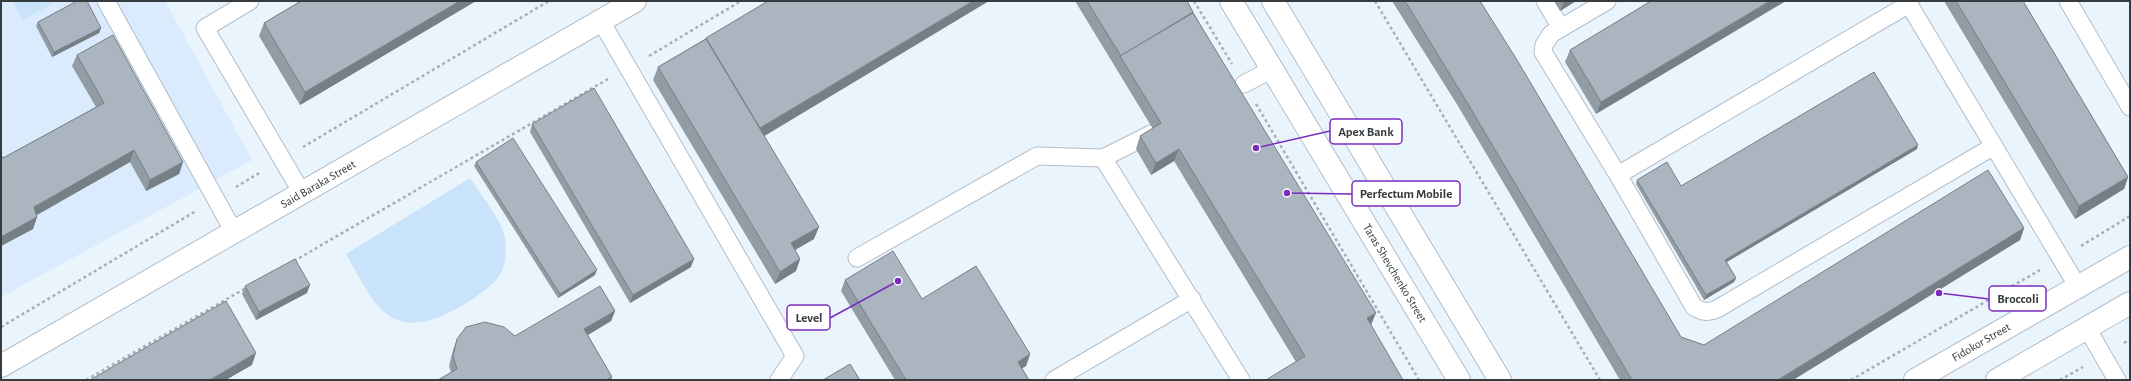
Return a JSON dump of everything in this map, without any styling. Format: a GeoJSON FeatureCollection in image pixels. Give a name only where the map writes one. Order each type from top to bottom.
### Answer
{"type":"FeatureCollection","features":[{"type":"Feature","properties":{"kind":"street","name":"Said Baraka Street"},"geometry":{"type":"LineString","coordinates":[[1,366],[635,1]]}},
{"type":"Feature","properties":{"kind":"street","name":"Taras Shevchenko Street"},"geometry":{"type":"LineString","coordinates":[[1231,1],[1459,380]]}},
{"type":"Feature","properties":{"kind":"street"},"geometry":{"type":"LineString","coordinates":[[1273,1],[1500,380]]}},
{"type":"Feature","properties":{"kind":"street","name":"Fidokor Street"},"geometry":{"type":"LineString","coordinates":[[1915,380],[2130,257]]}},
{"type":"Feature","properties":{"kind":"street"},"geometry":{"type":"LineString","coordinates":[[1997,380],[2130,303]]}},
{"type":"Feature","properties":{"kind":"lane"},"geometry":{"type":"LineString","coordinates":[[106,1],[234,232]]}},
{"type":"Feature","properties":{"kind":"lane"},"geometry":{"type":"LineString","coordinates":[[250,1],[205,28],[302,193]]}},
{"type":"Feature","properties":{"kind":"lane"},"geometry":{"type":"LineString","coordinates":[[1545,1],[1561,28]]}},
{"type":"Feature","properties":{"kind":"lane"},"geometry":{"type":"LineString","coordinates":[[1607,1],[1561,28],[1547,39],[1543,52],[1618,175],[1694,307],[1704,312],[1717,309],[1994,146]]}},
{"type":"Feature","properties":{"kind":"lane"},"geometry":{"type":"LineString","coordinates":[[2068,1],[2130,107]]}},
{"type":"Feature","properties":{"kind":"lane"},"geometry":{"type":"LineString","coordinates":[[1618,175],[1908,2],[2078,287]]}},
{"type":"Feature","properties":{"kind":"lane"},"geometry":{"type":"LineString","coordinates":[[601,21],[795,356],[779,380]]}},
{"type":"Feature","properties":{"kind":"lane"},"geometry":{"type":"LineString","coordinates":[[1244,84],[1272,69]]}},
{"type":"Feature","properties":{"kind":"lane"},"geometry":{"type":"LineString","coordinates":[[857,258],[1037,156],[1103,158],[1151,134]]}},
{"type":"Feature","properties":{"kind":"lane"},"geometry":{"type":"LineString","coordinates":[[1103,158],[1192,298],[1241,380]]}},
{"type":"Feature","properties":{"kind":"lane"},"geometry":{"type":"LineString","coordinates":[[1054,380],[1192,298]]}},
{"type":"Feature","properties":{"kind":"lane"},"geometry":{"type":"LineString","coordinates":[[2087,328],[2117,380]]}},
{"type":"Feature","properties":{"kind":"path"},"geometry":{"type":"LineString","coordinates":[[292,261],[741,1]]}},
{"type":"Feature","properties":{"kind":"path"},"geometry":{"type":"LineString","coordinates":[[1194,1],[1419,380]]}},
{"type":"Feature","properties":{"kind":"path"},"geometry":{"type":"LineString","coordinates":[[1375,1],[1600,380]]}},
{"type":"Feature","properties":{"kind":"path"},"geometry":{"type":"LineString","coordinates":[[1852,380],[2130,216]]}},
{"type":"Feature","properties":{"kind":"path"},"geometry":{"type":"LineString","coordinates":[[86,380],[251,285]]}},
{"type":"Feature","properties":{"kind":"shaded area"},"geometry":{"type":"Polygon","coordinates":[[[1,1],[165,1],[252,160],[1,297],[1,1]]]}},
{"type":"Feature","properties":{"kind":"shaded area"},"geometry":{"type":"Polygon","coordinates":[[[13,1],[57,1],[23,20],[13,1]]]}},
{"type":"Feature","properties":{"kind":"shaded area"},"geometry":{"type":"Polygon","coordinates":[[[470,178],[500,223],[503,231],[506,250],[500,275],[493,283],[465,304],[432,320],[409,322],[398,320],[387,314],[375,302],[364,286],[346,254],[470,178]]]}},
{"type":"Feature","properties":{"kind":"building"},"geometry":{"type":"Polygon","coordinates":[[[77,1],[87,1],[101,28],[54,52],[38,22],[77,1]]]}},
{"type":"Feature","properties":{"kind":"building"},"geometry":{"type":"Polygon","coordinates":[[[301,1],[460,1],[305,92],[264,23],[301,1]]]}},
{"type":"Feature","properties":{"kind":"building"},"geometry":{"type":"Polygon","coordinates":[[[768,1],[973,1],[760,128],[706,38],[768,1]]]}},
{"type":"Feature","properties":{"kind":"building"},"geometry":{"type":"Polygon","coordinates":[[[1087,1],[1187,1],[1193,12],[1121,56],[1087,1]]]}},
{"type":"Feature","properties":{"kind":"building"},"geometry":{"type":"Polygon","coordinates":[[[1405,1],[1480,1],[1517,60],[1681,337],[1704,345],[1988,170],[2024,228],[1778,380],[1632,380],[1405,1]]]}},
{"type":"Feature","properties":{"kind":"building"},"geometry":{"type":"Polygon","coordinates":[[[1651,1],[1770,1],[1601,102],[1570,50],[1651,1]]]}},
{"type":"Feature","properties":{"kind":"building"},"geometry":{"type":"Polygon","coordinates":[[[1956,1],[2023,1],[2128,177],[2079,206],[1956,1]]]}},
{"type":"Feature","properties":{"kind":"building"},"geometry":{"type":"Polygon","coordinates":[[[1193,13],[1376,313],[1367,318],[1403,380],[1266,380],[1305,356],[1179,149],[1156,163],[1140,136],[1161,123],[1120,56],[1193,13]]]}},
{"type":"Feature","properties":{"kind":"building"},"geometry":{"type":"Polygon","coordinates":[[[113,35],[183,162],[150,180],[134,150],[34,207],[37,217],[1,237],[1,155],[3,158],[104,103],[77,55],[113,35]]]}},
{"type":"Feature","properties":{"kind":"building"},"geometry":{"type":"Polygon","coordinates":[[[706,39],[819,227],[791,243],[800,259],[780,272],[658,67],[706,39]]]}},
{"type":"Feature","properties":{"kind":"building"},"geometry":{"type":"Polygon","coordinates":[[[1874,72],[1918,145],[1725,260],[1736,278],[1706,295],[1637,180],[1667,162],[1681,186],[1874,72]]]}},
{"type":"Feature","properties":{"kind":"building"},"geometry":{"type":"Polygon","coordinates":[[[594,88],[694,259],[633,295],[532,124],[594,88]]]}},
{"type":"Feature","properties":{"kind":"building"},"geometry":{"type":"Polygon","coordinates":[[[513,138],[597,270],[560,294],[476,162],[513,138]]]}},
{"type":"Feature","properties":{"kind":"building"},"geometry":{"type":"Polygon","coordinates":[[[893,251],[922,299],[976,266],[1030,354],[1018,362],[1029,380],[906,380],[845,280],[893,251]]]}},
{"type":"Feature","properties":{"kind":"building"},"geometry":{"type":"Polygon","coordinates":[[[295,259],[310,285],[259,312],[245,286],[295,259]]]}},
{"type":"Feature","properties":{"kind":"building"},"geometry":{"type":"Polygon","coordinates":[[[600,286],[615,311],[584,329],[612,377],[606,380],[438,380],[457,369],[453,356],[457,339],[466,327],[485,322],[504,327],[515,336],[600,286]]]}},
{"type":"Feature","properties":{"kind":"building"},"geometry":{"type":"Polygon","coordinates":[[[226,301],[256,353],[210,380],[90,380],[226,301]]]}},
{"type":"Feature","properties":{"kind":"building"},"geometry":{"type":"Polygon","coordinates":[[[850,364],[860,380],[823,380],[850,364]]]}},
{"type":"Feature","properties":{"kind":"place","name":"Apex Bank"},"geometry":{"type":"Point","coordinates":[1256,148]}},
{"type":"Feature","properties":{"kind":"place","name":"Perfectum Mobile"},"geometry":{"type":"Point","coordinates":[1287,193]}},
{"type":"Feature","properties":{"kind":"place","name":"Level"},"geometry":{"type":"Point","coordinates":[898,281]}},
{"type":"Feature","properties":{"kind":"place","name":"Broccoli"},"geometry":{"type":"Point","coordinates":[1939,293]}}]}
